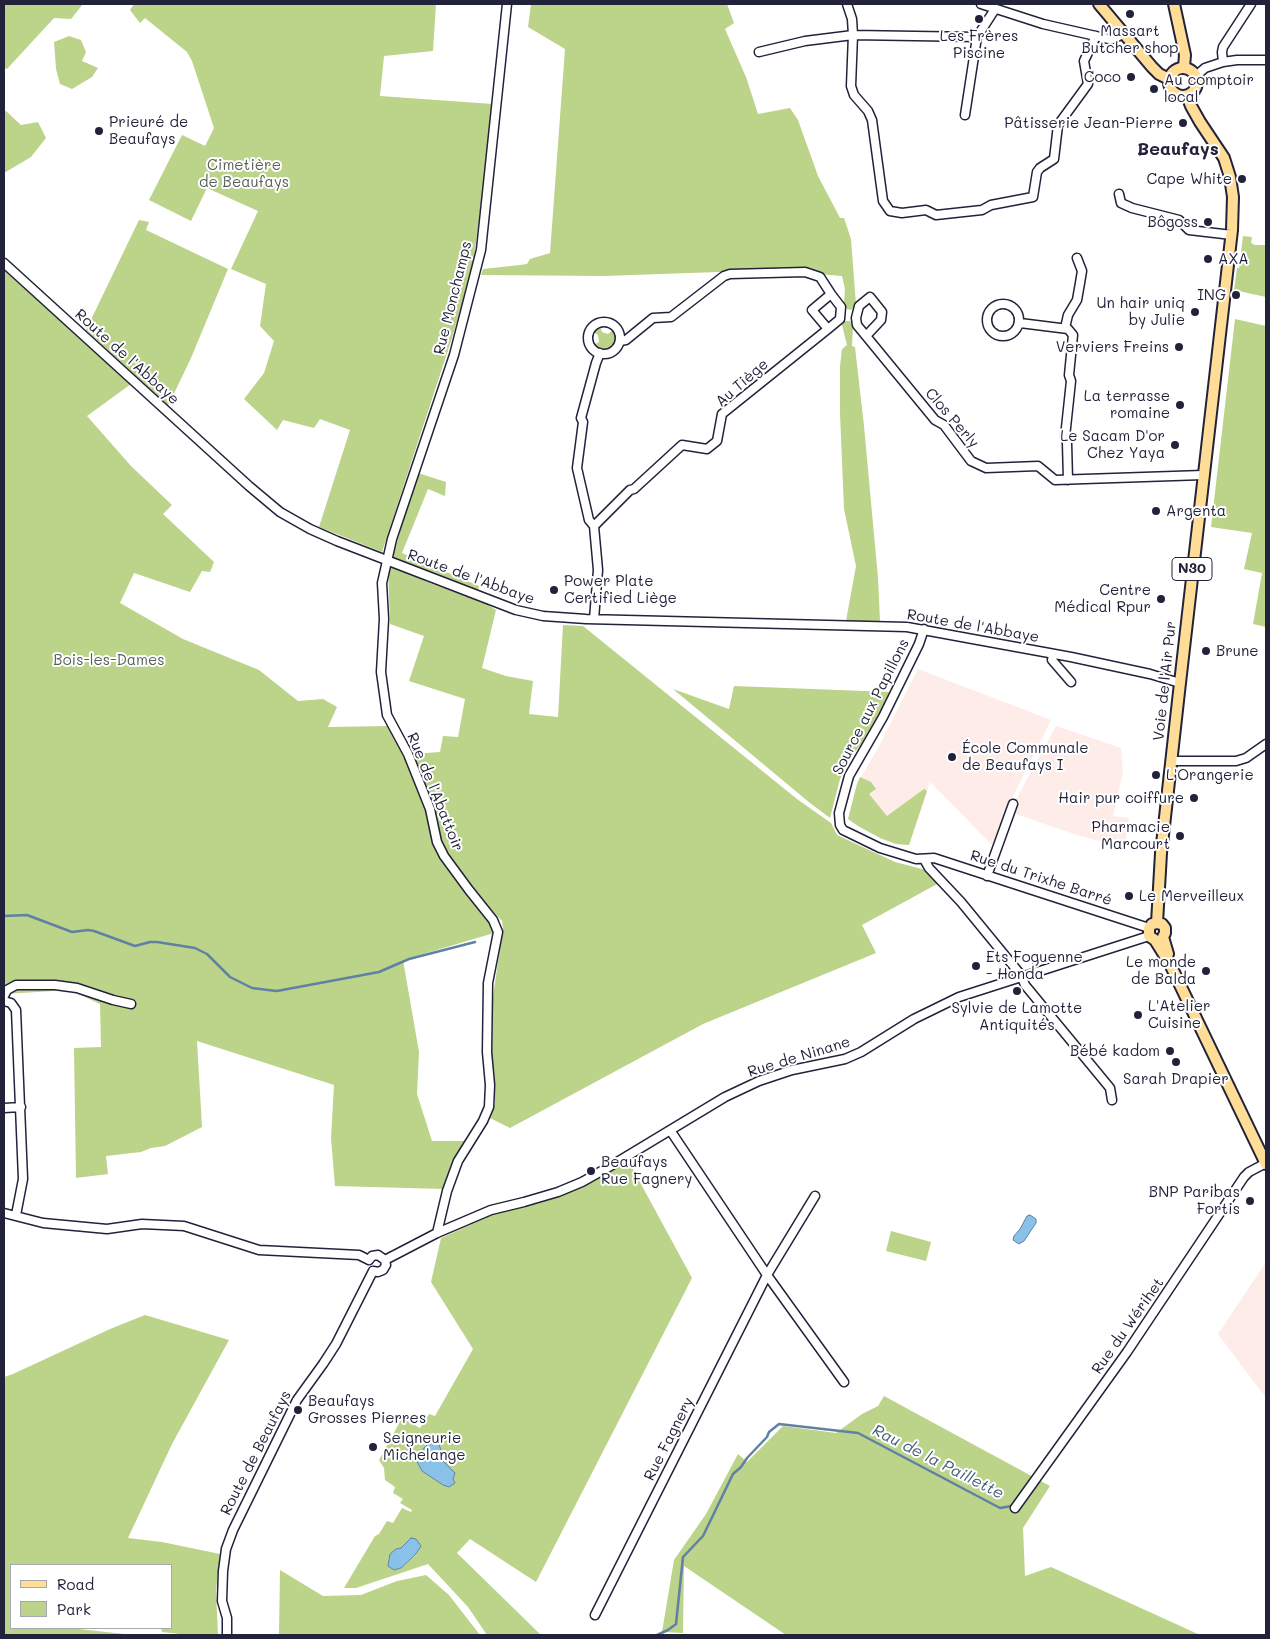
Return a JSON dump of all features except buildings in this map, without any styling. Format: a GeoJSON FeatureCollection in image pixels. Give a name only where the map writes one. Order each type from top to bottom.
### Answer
{"type":"FeatureCollection","features":[{"type":"Feature","properties":{"kind":"main road"},"geometry":{"type":"LineString","coordinates":[[1099,4],[1159,74],[1169,79],[1176,69],[1184,67],[1189,68],[1196,75],[1198,85],[1192,94],[1187,96]]}},
{"type":"Feature","properties":{"kind":"main road"},"geometry":{"type":"LineString","coordinates":[[1174,4],[1185,55],[1184,67]]}},
{"type":"Feature","properties":{"kind":"main road","name":"N30"},"geometry":{"type":"LineString","coordinates":[[1169,79],[1170,87],[1175,94],[1187,96],[1200,122],[1224,158],[1233,197],[1232,232]]}},
{"type":"Feature","properties":{"kind":"main road","name":"Voie de l'Air Pur"},"geometry":{"type":"LineString","coordinates":[[1155,933],[1171,761],[1232,232]]}},
{"type":"Feature","properties":{"kind":"main road"},"geometry":{"type":"LineString","coordinates":[[1155,933],[1266,1163]]}},
{"type":"Feature","properties":{"kind":"street","name":"Rue Monchamps"},"geometry":{"type":"LineString","coordinates":[[387,560],[454,355],[481,250],[507,4]]}},
{"type":"Feature","properties":{"kind":"street"},"geometry":{"type":"LineString","coordinates":[[847,4],[852,19],[853,35],[851,86],[854,95],[868,111],[872,120],[883,201],[890,211],[902,213],[926,210],[936,215],[982,210],[991,205],[1033,197],[1037,172],[1054,159],[1058,125],[1088,84],[1084,61],[1096,36]]}},
{"type":"Feature","properties":{"kind":"street"},"geometry":{"type":"LineString","coordinates":[[981,4],[1043,24],[1096,36],[1113,39],[1125,33]]}},
{"type":"Feature","properties":{"kind":"street"},"geometry":{"type":"LineString","coordinates":[[1223,62],[1223,47],[1251,4]]}},
{"type":"Feature","properties":{"kind":"street"},"geometry":{"type":"LineString","coordinates":[[965,115],[977,37],[995,10]]}},
{"type":"Feature","properties":{"kind":"street"},"geometry":{"type":"LineString","coordinates":[[759,52],[805,41],[853,35],[977,37]]}},
{"type":"Feature","properties":{"kind":"street"},"geometry":{"type":"LineString","coordinates":[[1196,75],[1205,68],[1223,62],[1266,60]]}},
{"type":"Feature","properties":{"kind":"street"},"geometry":{"type":"LineString","coordinates":[[1119,194],[1121,203],[1132,208],[1179,220],[1189,230],[1232,232]]}},
{"type":"Feature","properties":{"kind":"street"},"geometry":{"type":"LineString","coordinates":[[1065,328],[1068,315],[1077,300],[1082,271],[1076,258]]}},
{"type":"Feature","properties":{"kind":"street","name":"Route de l'Abbaye"},"geometry":{"type":"LineString","coordinates":[[4,263],[280,512],[310,529],[527,613],[543,616],[594,619],[891,626],[924,629],[1150,674],[1180,683]]}},
{"type":"Feature","properties":{"kind":"street","name":"Au Tiège"},"geometry":{"type":"LineString","coordinates":[[594,526],[630,490],[634,489],[682,445],[707,450],[717,441],[722,414],[828,329],[840,318],[841,307],[820,277],[806,272],[730,274],[724,276],[671,317],[653,318],[626,340],[620,341],[618,347],[613,351],[607,354],[600,353]]}},
{"type":"Feature","properties":{"kind":"street"},"geometry":{"type":"LineString","coordinates":[[828,329],[812,310],[831,294]]}},
{"type":"Feature","properties":{"kind":"street","name":"Clos Perly"},"geometry":{"type":"LineString","coordinates":[[866,336],[881,320],[882,312],[870,297],[859,306],[856,313],[857,324],[866,336],[935,420],[944,425],[971,461],[986,468],[1038,466],[1055,480],[1203,475]]}},
{"type":"Feature","properties":{"kind":"street"},"geometry":{"type":"LineString","coordinates":[[1006,303],[1017,311],[1020,323],[1015,330],[1008,335],[1002,336],[996,334],[988,327],[986,316],[992,307],[1006,303]]}},
{"type":"Feature","properties":{"kind":"street"},"geometry":{"type":"LineString","coordinates":[[594,619],[598,570],[594,526],[589,520],[577,468],[584,422],[581,418],[600,353],[593,350],[589,344],[588,336],[590,329],[596,324],[603,321],[610,322],[616,326],[620,333],[620,341]]}},
{"type":"Feature","properties":{"kind":"street"},"geometry":{"type":"LineString","coordinates":[[1020,323],[1065,328],[1074,335],[1065,437],[1067,443],[1068,480]]}},
{"type":"Feature","properties":{"kind":"street","name":"Rue de l'Abattoir"},"geometry":{"type":"LineString","coordinates":[[387,560],[382,583],[384,619],[381,672],[387,715],[410,759],[430,809],[437,842],[444,856],[493,920],[498,932],[488,983],[487,1052],[490,1085],[489,1107],[483,1121],[458,1162],[447,1191],[438,1233]]}},
{"type":"Feature","properties":{"kind":"street","name":"Source aux Papillons"},"geometry":{"type":"LineString","coordinates":[[924,629],[920,644],[891,702],[849,776],[839,818],[843,830],[880,848],[916,859],[924,859]]}},
{"type":"Feature","properties":{"kind":"street"},"geometry":{"type":"LineString","coordinates":[[1053,654],[1052,660],[1071,682]]}},
{"type":"Feature","properties":{"kind":"street"},"geometry":{"type":"LineString","coordinates":[[1171,761],[1236,761],[1246,758],[1266,744]]}},
{"type":"Feature","properties":{"kind":"street"},"geometry":{"type":"LineString","coordinates":[[987,876],[1013,804]]}},
{"type":"Feature","properties":{"kind":"street","name":"Rue du Trixhe Barré"},"geometry":{"type":"LineString","coordinates":[[924,859],[934,858],[1155,933]]}},
{"type":"Feature","properties":{"kind":"street"},"geometry":{"type":"LineString","coordinates":[[924,859],[1021,975],[1025,985],[1110,1088],[1112,1100]]}},
{"type":"Feature","properties":{"kind":"street","name":"Rue de Ninane"},"geometry":{"type":"LineString","coordinates":[[385,1260],[438,1233],[491,1210],[558,1192],[582,1182],[725,1097],[759,1080],[792,1070],[845,1059],[861,1052],[914,1019],[959,996],[1155,933]]}},
{"type":"Feature","properties":{"kind":"street"},"geometry":{"type":"LineString","coordinates":[[4,996],[6,990],[16,984],[55,985],[77,988],[131,1004]]}},
{"type":"Feature","properties":{"kind":"street"},"geometry":{"type":"LineString","coordinates":[[4,1001],[11,1003],[16,1010],[24,1179],[16,1215]]}},
{"type":"Feature","properties":{"kind":"street"},"geometry":{"type":"LineString","coordinates":[[4,1108],[20,1107]]}},
{"type":"Feature","properties":{"kind":"street"},"geometry":{"type":"LineString","coordinates":[[670,1130],[767,1275],[844,1382]]}},
{"type":"Feature","properties":{"kind":"street","name":"Rue du Wérihet"},"geometry":{"type":"LineString","coordinates":[[1015,1508],[1127,1352],[1244,1177],[1249,1172],[1266,1163]]}},
{"type":"Feature","properties":{"kind":"street","name":"Rue Fagnery"},"geometry":{"type":"LineString","coordinates":[[595,1615],[767,1275],[815,1196]]}},
{"type":"Feature","properties":{"kind":"street"},"geometry":{"type":"LineString","coordinates":[[4,1213],[43,1223],[107,1228],[142,1224],[184,1226],[259,1250],[359,1255],[369,1260]]}},
{"type":"Feature","properties":{"kind":"street"},"geometry":{"type":"LineString","coordinates":[[369,1260],[375,1255],[381,1255],[385,1260]]}},
{"type":"Feature","properties":{"kind":"street"},"geometry":{"type":"LineString","coordinates":[[369,1260],[369,1266],[372,1271]]}},
{"type":"Feature","properties":{"kind":"street","name":"Route de Beaufays"},"geometry":{"type":"LineString","coordinates":[[227,1635],[227,1618],[222,1601],[222,1571],[226,1549],[233,1530],[297,1400],[336,1344],[372,1271],[378,1272],[383,1270],[386,1265],[385,1260]]}},
{"type":"Feature","properties":{"kind":"shaded area","name":"École Communale de Beaufays I"},"geometry":{"type":"Polygon","coordinates":[[[918,669],[1051,720],[1013,796],[992,845],[930,782],[909,845],[896,844],[880,838],[848,819],[857,784],[878,748],[918,669]]]}},
{"type":"Feature","properties":{"kind":"shaded area"},"geometry":{"type":"Polygon","coordinates":[[[1056,726],[1121,748],[1123,772],[1113,816],[1129,818],[1124,848],[1077,835],[1013,813],[1014,803],[1056,726]]]}},
{"type":"Feature","properties":{"kind":"shaded area"},"geometry":{"type":"Polygon","coordinates":[[[1266,1262],[1266,1398],[1218,1334],[1266,1262]]]}},
{"type":"Feature","properties":{"kind":"green space"},"geometry":{"type":"Polygon","coordinates":[[[4,4],[83,4],[71,19],[54,18],[7,69],[4,68],[4,4]]]}},
{"type":"Feature","properties":{"kind":"green space","name":"Cimetière de Beaufays"},"geometry":{"type":"Polygon","coordinates":[[[134,4],[436,4],[433,51],[384,56],[380,96],[493,104],[473,267],[451,341],[382,552],[319,527],[350,430],[320,419],[314,428],[283,420],[277,430],[244,399],[264,373],[274,341],[260,326],[266,284],[231,269],[258,211],[207,188],[191,221],[149,200],[182,135],[205,146],[214,128],[192,61],[187,52],[145,18],[140,23],[130,10],[134,4]]]}},
{"type":"Feature","properties":{"kind":"green space"},"geometry":{"type":"Polygon","coordinates":[[[531,4],[727,4],[734,23],[725,29],[746,77],[758,114],[790,108],[798,120],[818,176],[840,218],[844,218],[851,239],[856,305],[851,310],[847,309],[844,303],[845,289],[842,276],[817,274],[804,269],[604,276],[481,275],[483,269],[527,264],[530,259],[550,253],[565,49],[528,27],[531,4]]]}},
{"type":"Feature","properties":{"kind":"green space"},"geometry":{"type":"Polygon","coordinates":[[[69,36],[81,40],[86,52],[82,61],[98,68],[92,77],[72,89],[60,84],[56,69],[54,42],[69,36]]]}},
{"type":"Feature","properties":{"kind":"green space"},"geometry":{"type":"Polygon","coordinates":[[[6,111],[21,125],[38,122],[46,138],[31,157],[4,173],[4,112],[6,111]]]}},
{"type":"Feature","properties":{"kind":"green space"},"geometry":{"type":"Polygon","coordinates":[[[139,220],[149,222],[146,230],[228,269],[191,358],[168,406],[86,330],[139,220]]]}},
{"type":"Feature","properties":{"kind":"green space"},"geometry":{"type":"Polygon","coordinates":[[[1243,236],[1252,237],[1251,243],[1255,245],[1266,245],[1266,297],[1234,290],[1243,236]]]}},
{"type":"Feature","properties":{"kind":"green space","name":"Bois-les-Dames"},"geometry":{"type":"Polygon","coordinates":[[[4,269],[131,384],[87,416],[131,466],[172,505],[163,514],[214,562],[210,572],[202,571],[190,592],[134,573],[120,603],[183,639],[259,670],[298,701],[323,699],[337,707],[328,727],[387,726],[407,763],[429,817],[436,849],[456,881],[491,922],[494,933],[403,960],[419,1052],[417,1094],[432,1141],[468,1141],[444,1189],[335,1186],[331,1138],[334,1085],[197,1041],[202,1127],[165,1146],[141,1152],[106,1156],[108,1174],[76,1178],[74,1048],[101,1047],[100,1004],[70,990],[4,994],[4,269]]]}},
{"type":"Feature","properties":{"kind":"green space"},"geometry":{"type":"Polygon","coordinates":[[[1235,319],[1266,326],[1266,627],[1253,624],[1262,573],[1244,569],[1252,533],[1211,527],[1235,319]]]}},
{"type":"Feature","properties":{"kind":"green space"},"geometry":{"type":"Polygon","coordinates":[[[841,321],[850,321],[853,326],[852,346],[855,347],[864,426],[878,578],[880,621],[846,621],[856,566],[844,509],[840,366],[842,349],[847,345],[841,321]]]}},
{"type":"Feature","properties":{"kind":"green space"},"geometry":{"type":"Polygon","coordinates":[[[600,326],[602,332],[608,334],[613,330],[616,334],[615,344],[608,350],[601,350],[594,345],[599,342],[598,335],[593,332],[600,326]]]}},
{"type":"Feature","properties":{"kind":"green space"},"geometry":{"type":"Polygon","coordinates":[[[418,473],[446,482],[445,496],[428,489],[402,553],[479,586],[478,593],[392,558],[418,473]]]}},
{"type":"Feature","properties":{"kind":"green space"},"geometry":{"type":"Polygon","coordinates":[[[388,565],[432,584],[485,603],[496,610],[482,668],[506,676],[533,681],[529,714],[558,717],[563,625],[583,626],[797,799],[831,823],[837,835],[895,862],[926,870],[939,883],[862,925],[876,953],[703,1024],[510,1128],[490,1118],[495,1103],[492,1056],[493,996],[503,929],[502,921],[444,852],[412,754],[440,752],[443,736],[458,737],[465,699],[409,681],[424,636],[390,624],[388,565]]]}},
{"type":"Feature","properties":{"kind":"green space"},"geometry":{"type":"Polygon","coordinates":[[[734,686],[891,692],[870,732],[850,759],[840,779],[830,818],[673,689],[729,709],[734,686]]]}},
{"type":"Feature","properties":{"kind":"green space"},"geometry":{"type":"Polygon","coordinates":[[[860,777],[871,782],[876,789],[869,794],[887,816],[924,789],[927,791],[909,845],[896,844],[880,838],[848,819],[860,777]]]}},
{"type":"Feature","properties":{"kind":"green space"},"geometry":{"type":"Polygon","coordinates":[[[629,1162],[692,1278],[536,1582],[470,1539],[457,1553],[541,1635],[487,1635],[468,1607],[428,1564],[356,1588],[344,1588],[375,1536],[379,1534],[387,1521],[393,1523],[402,1508],[411,1512],[412,1510],[400,1503],[403,1499],[393,1493],[395,1487],[385,1480],[384,1468],[379,1460],[402,1418],[420,1428],[429,1414],[435,1416],[473,1349],[431,1282],[441,1238],[497,1213],[540,1203],[581,1187],[629,1162]],[[434,1439],[424,1448],[416,1460],[422,1471],[449,1487],[455,1483],[453,1479],[455,1473],[440,1458],[441,1450],[438,1442],[434,1439]],[[411,1538],[401,1548],[396,1549],[390,1554],[388,1565],[394,1570],[401,1568],[416,1555],[421,1546],[416,1539],[411,1538]]]}},
{"type":"Feature","properties":{"kind":"green space"},"geometry":{"type":"Polygon","coordinates":[[[891,1231],[931,1242],[926,1261],[886,1251],[891,1231]]]}},
{"type":"Feature","properties":{"kind":"green space"},"geometry":{"type":"Polygon","coordinates":[[[145,1315],[229,1340],[172,1444],[128,1538],[162,1542],[220,1554],[216,1591],[218,1635],[189,1635],[162,1632],[161,1629],[172,1629],[172,1564],[10,1564],[10,1629],[79,1629],[133,1635],[4,1635],[4,1377],[145,1315]]]}},
{"type":"Feature","properties":{"kind":"green space"},"geometry":{"type":"Polygon","coordinates":[[[884,1396],[1050,1486],[1023,1528],[1025,1576],[1051,1567],[1200,1635],[786,1635],[684,1566],[683,1633],[662,1632],[674,1560],[706,1514],[738,1454],[747,1462],[783,1426],[836,1433],[862,1414],[878,1406],[884,1396]]]}},
{"type":"Feature","properties":{"kind":"green space"},"geometry":{"type":"Polygon","coordinates":[[[280,1570],[323,1596],[361,1595],[397,1581],[426,1575],[449,1595],[480,1635],[279,1635],[280,1570]]]}},
{"type":"Feature","properties":{"kind":"water"},"geometry":{"type":"Polygon","coordinates":[[[1030,1215],[1036,1219],[1036,1223],[1024,1241],[1019,1244],[1013,1240],[1014,1236],[1027,1216],[1030,1215]]]}},
{"type":"Feature","properties":{"kind":"water"},"geometry":{"type":"Polygon","coordinates":[[[435,1439],[441,1450],[440,1458],[455,1473],[453,1479],[455,1483],[449,1487],[422,1471],[416,1460],[424,1448],[435,1439]]]}},
{"type":"Feature","properties":{"kind":"water"},"geometry":{"type":"Polygon","coordinates":[[[411,1538],[416,1539],[421,1546],[416,1554],[401,1568],[394,1570],[388,1566],[390,1554],[396,1549],[401,1548],[411,1538]]]}},
{"type":"Feature","properties":{"kind":"waterway"},"geometry":{"type":"LineString","coordinates":[[4,916],[27,915],[72,932],[94,931],[135,946],[157,942],[195,948],[207,954],[230,977],[252,988],[277,991],[379,972],[409,959],[475,942]]}},
{"type":"Feature","properties":{"kind":"waterway","name":"Rau de la Paillette"},"geometry":{"type":"LineString","coordinates":[[657,1635],[676,1624],[683,1557],[703,1536],[733,1474],[767,1437],[769,1432],[779,1424],[858,1433],[1000,1508],[1012,1506]]}},
{"type":"Feature","properties":{"kind":"place","name":"Massart Butcher shop"},"geometry":{"type":"Point","coordinates":[1130,14]}},
{"type":"Feature","properties":{"kind":"place","name":"Les Frères Piscine"},"geometry":{"type":"Point","coordinates":[979,19]}},
{"type":"Feature","properties":{"kind":"place","name":"Coco"},"geometry":{"type":"Point","coordinates":[1131,77]}},
{"type":"Feature","properties":{"kind":"place","name":"Au comptoir local"},"geometry":{"type":"Point","coordinates":[1154,89]}},
{"type":"Feature","properties":{"kind":"place","name":"Pâtisserie Jean-Pierre"},"geometry":{"type":"Point","coordinates":[1183,123]}},
{"type":"Feature","properties":{"kind":"place","name":"Prieuré de Beaufays"},"geometry":{"type":"Point","coordinates":[99,131]}},
{"type":"Feature","properties":{"kind":"place","name":"Cape White"},"geometry":{"type":"Point","coordinates":[1242,179]}},
{"type":"Feature","properties":{"kind":"place","name":"Bôgoss"},"geometry":{"type":"Point","coordinates":[1208,222]}},
{"type":"Feature","properties":{"kind":"place","name":"AXA"},"geometry":{"type":"Point","coordinates":[1208,259]}},
{"type":"Feature","properties":{"kind":"place","name":"ING"},"geometry":{"type":"Point","coordinates":[1236,295]}},
{"type":"Feature","properties":{"kind":"place","name":"Un hair uniq by Julie"},"geometry":{"type":"Point","coordinates":[1195,312]}},
{"type":"Feature","properties":{"kind":"place","name":"Verviers Freins"},"geometry":{"type":"Point","coordinates":[1179,347]}},
{"type":"Feature","properties":{"kind":"place","name":"La terrasse romaine"},"geometry":{"type":"Point","coordinates":[1180,405]}},
{"type":"Feature","properties":{"kind":"place","name":"Le Sacam D'or Chez Yaya"},"geometry":{"type":"Point","coordinates":[1175,445]}},
{"type":"Feature","properties":{"kind":"place","name":"Argenta"},"geometry":{"type":"Point","coordinates":[1156,511]}},
{"type":"Feature","properties":{"kind":"place","name":"Power Plate Certified Liège"},"geometry":{"type":"Point","coordinates":[554,590]}},
{"type":"Feature","properties":{"kind":"place","name":"Centre Médical Rpur"},"geometry":{"type":"Point","coordinates":[1161,599]}},
{"type":"Feature","properties":{"kind":"place","name":"Brune"},"geometry":{"type":"Point","coordinates":[1206,651]}},
{"type":"Feature","properties":{"kind":"place","name":"École Communale de Beaufays I"},"geometry":{"type":"Point","coordinates":[952,757]}},
{"type":"Feature","properties":{"kind":"place","name":"L'Orangerie"},"geometry":{"type":"Point","coordinates":[1156,775]}},
{"type":"Feature","properties":{"kind":"place","name":"Hair pur coiffure"},"geometry":{"type":"Point","coordinates":[1194,798]}},
{"type":"Feature","properties":{"kind":"place","name":"Pharmacie Marcourt"},"geometry":{"type":"Point","coordinates":[1180,836]}},
{"type":"Feature","properties":{"kind":"place","name":"Le Merveilleux"},"geometry":{"type":"Point","coordinates":[1129,896]}},
{"type":"Feature","properties":{"kind":"place","name":"Ets Foguenne - Honda"},"geometry":{"type":"Point","coordinates":[976,966]}},
{"type":"Feature","properties":{"kind":"place","name":"Le monde de Balda"},"geometry":{"type":"Point","coordinates":[1206,971]}},
{"type":"Feature","properties":{"kind":"place","name":"Sylvie de Lamotte Antiquités"},"geometry":{"type":"Point","coordinates":[1017,991]}},
{"type":"Feature","properties":{"kind":"place","name":"L'Atelier Cuisine"},"geometry":{"type":"Point","coordinates":[1138,1015]}},
{"type":"Feature","properties":{"kind":"place","name":"Bébé kadom"},"geometry":{"type":"Point","coordinates":[1170,1051]}},
{"type":"Feature","properties":{"kind":"place","name":"Sarah Drapier"},"geometry":{"type":"Point","coordinates":[1176,1062]}},
{"type":"Feature","properties":{"kind":"place","name":"Beaufays Rue Fagnery"},"geometry":{"type":"Point","coordinates":[591,1171]}},
{"type":"Feature","properties":{"kind":"place","name":"BNP Paribas Fortis"},"geometry":{"type":"Point","coordinates":[1250,1201]}},
{"type":"Feature","properties":{"kind":"place","name":"Beaufays Grosses Pierres"},"geometry":{"type":"Point","coordinates":[298,1410]}},
{"type":"Feature","properties":{"kind":"place","name":"Seigneurie Michelange"},"geometry":{"type":"Point","coordinates":[373,1447]}},
{"type":"Feature","properties":{"kind":"district","name":"Beaufays"},"geometry":{"type":"Point","coordinates":[1178,149]}}]}
